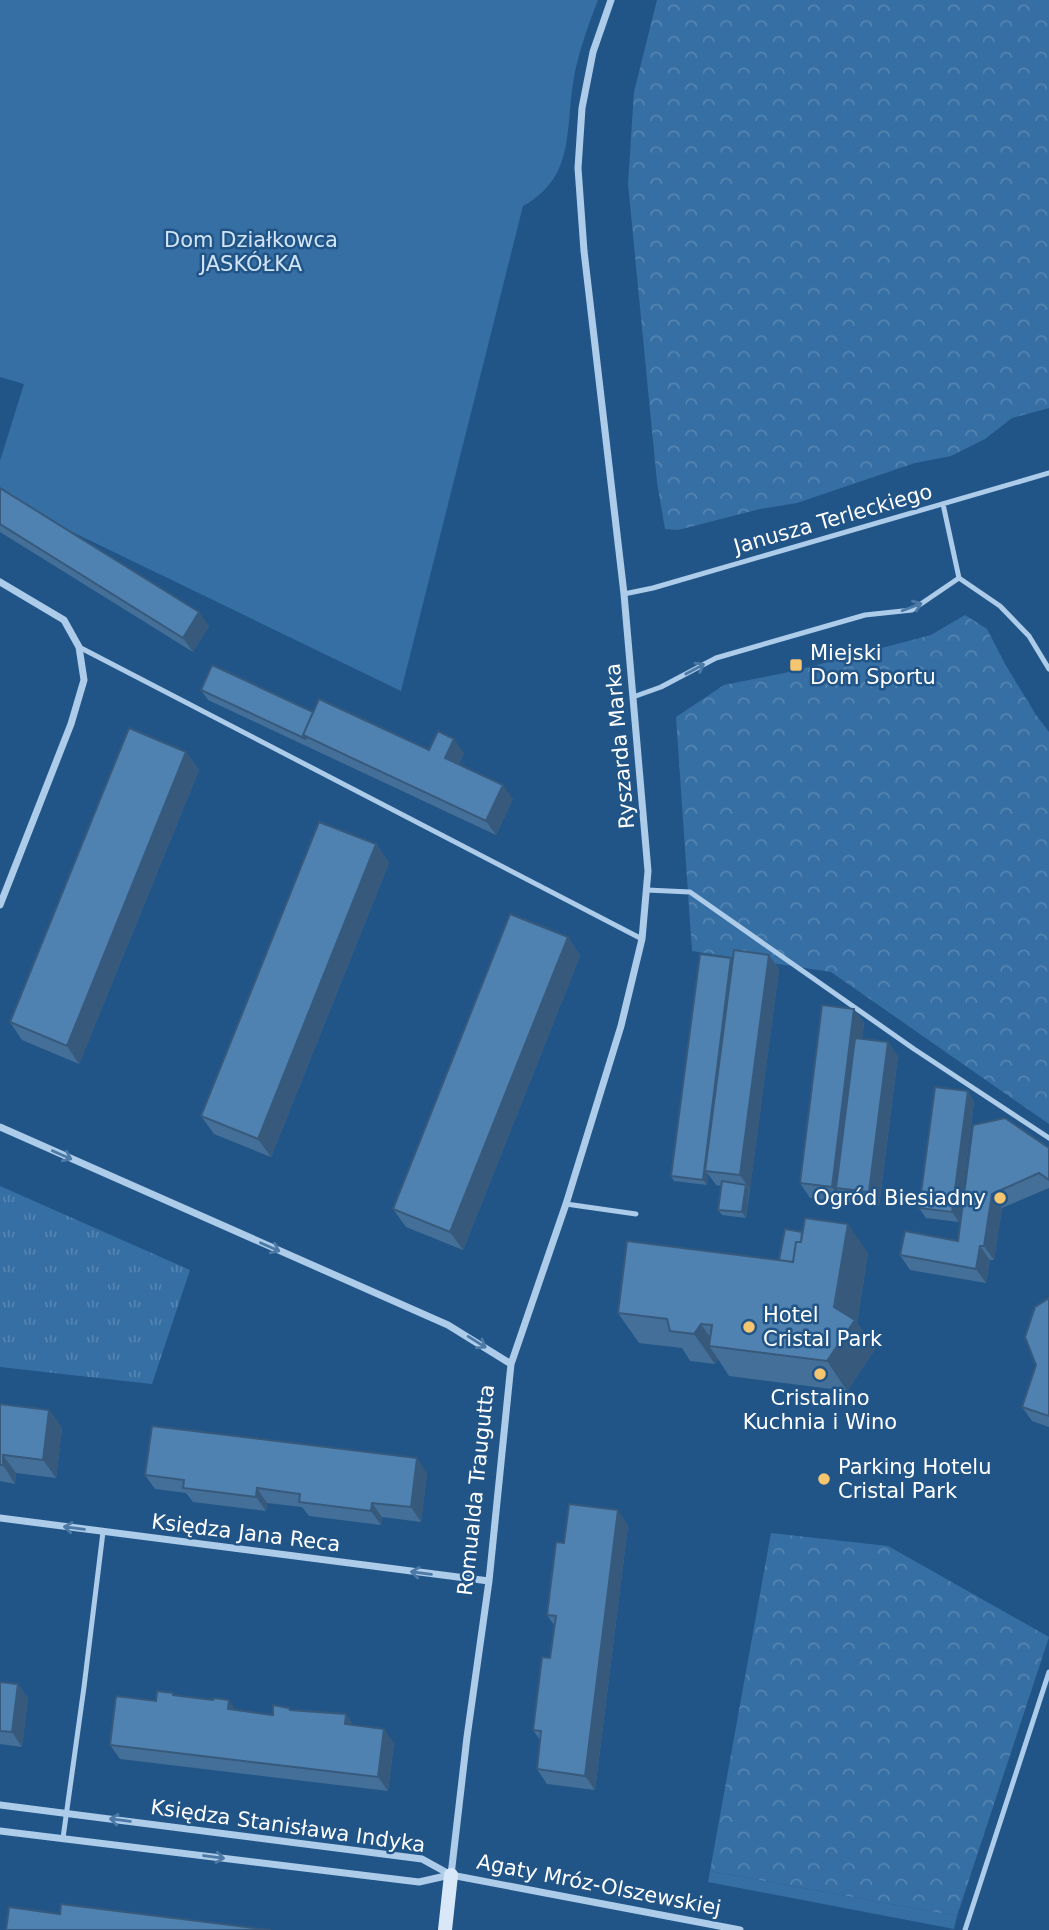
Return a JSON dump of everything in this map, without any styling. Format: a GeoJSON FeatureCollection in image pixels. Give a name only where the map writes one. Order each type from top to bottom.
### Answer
{"type":"FeatureCollection","features":[{"type":"Feature","properties":{"kind":"street","name":"Ryszarda Marka"},"geometry":{"type":"LineString","coordinates":[[511,1364],[566,1204],[621,1026],[642,939],[647,890],[648,871],[624,594],[584,251],[578,168],[582,108],[593,52],[611,0]]}},
{"type":"Feature","properties":{"kind":"street"},"geometry":{"type":"LineString","coordinates":[[0,582],[64,620],[79,647],[84,680],[71,723],[0,905]]}},
{"type":"Feature","properties":{"kind":"street","name":"Romualda Traugutta"},"geometry":{"type":"LineString","coordinates":[[0,1127],[448,1325],[511,1364],[489,1581],[467,1737],[445,1930]]}},
{"type":"Feature","properties":{"kind":"street","name":"Księdza Jana Reca"},"geometry":{"type":"LineString","coordinates":[[0,1518],[489,1581]]}},
{"type":"Feature","properties":{"kind":"street","name":"Księdza Stanisława Indyka"},"geometry":{"type":"LineString","coordinates":[[0,1805],[422,1858],[451,1875]]}},
{"type":"Feature","properties":{"kind":"street","name":"Księdza Stanisława Indyka"},"geometry":{"type":"LineString","coordinates":[[0,1831],[419,1882],[451,1875]]}},
{"type":"Feature","properties":{"kind":"street","name":"Agaty Mróz-Olszewskiej"},"geometry":{"type":"LineString","coordinates":[[451,1875],[740,1930]]}},
{"type":"Feature","properties":{"kind":"lane","name":"Janusza Terleckiego"},"geometry":{"type":"LineString","coordinates":[[624,594],[1049,473]]}},
{"type":"Feature","properties":{"kind":"lane"},"geometry":{"type":"LineString","coordinates":[[943,503],[960,578],[1000,606],[1029,636],[1049,669]]}},
{"type":"Feature","properties":{"kind":"lane"},"geometry":{"type":"LineString","coordinates":[[633,697],[661,687],[716,659],[865,615],[912,610],[960,578]]}},
{"type":"Feature","properties":{"kind":"lane"},"geometry":{"type":"LineString","coordinates":[[79,647],[642,939]]}},
{"type":"Feature","properties":{"kind":"lane"},"geometry":{"type":"LineString","coordinates":[[647,890],[690,892],[914,1049],[1049,1138]]}},
{"type":"Feature","properties":{"kind":"lane"},"geometry":{"type":"LineString","coordinates":[[566,1204],[636,1214]]}},
{"type":"Feature","properties":{"kind":"lane"},"geometry":{"type":"LineString","coordinates":[[63,1838],[103,1532]]}},
{"type":"Feature","properties":{"kind":"lane"},"geometry":{"type":"LineString","coordinates":[[965,1930],[1049,1672]]}},
{"type":"Feature","properties":{"kind":"green space","name":"Dom Działkowca JASKÓŁKA"},"geometry":{"type":"Polygon","coordinates":[[[0,0],[598,0],[579,54],[566,148],[561,164],[553,180],[541,194],[523,206],[401,691],[0,497],[0,461],[24,384],[0,377],[0,0]]]}},
{"type":"Feature","properties":{"kind":"green space"},"geometry":{"type":"Polygon","coordinates":[[[657,0],[1049,0],[1049,408],[1012,418],[985,439],[951,456],[915,463],[797,503],[760,509],[678,530],[665,529],[657,482],[628,184],[634,92],[657,0]]]}},
{"type":"Feature","properties":{"kind":"green space"},"geometry":{"type":"Polygon","coordinates":[[[965,615],[987,629],[1005,664],[1049,732],[1049,1124],[831,972],[692,951],[676,717],[724,685],[794,671],[931,635],[965,615]]]}},
{"type":"Feature","properties":{"kind":"green space"},"geometry":{"type":"Polygon","coordinates":[[[0,1186],[190,1270],[152,1384],[0,1367],[0,1186]]]}},
{"type":"Feature","properties":{"kind":"green space"},"geometry":{"type":"Polygon","coordinates":[[[771,1533],[888,1546],[1049,1637],[957,1916],[710,1871],[771,1533]]]}},
{"type":"Feature","properties":{"kind":"green space"},"geometry":{"type":"Polygon","coordinates":[[[710,1871],[957,1916],[954,1929],[708,1882],[710,1871]]]}},
{"type":"Feature","properties":{"kind":"building"},"geometry":{"type":"Polygon","coordinates":[[[0,488],[199,612],[183,638],[0,524],[0,488]]]}},
{"type":"Feature","properties":{"kind":"building"},"geometry":{"type":"Polygon","coordinates":[[[212,665],[313,712],[303,735],[306,739],[201,690],[212,665]]]}},
{"type":"Feature","properties":{"kind":"building"},"geometry":{"type":"Polygon","coordinates":[[[319,699],[429,750],[438,731],[454,739],[445,758],[503,785],[486,821],[303,735],[319,699]]]}},
{"type":"Feature","properties":{"kind":"building"},"geometry":{"type":"Polygon","coordinates":[[[129,728],[186,752],[67,1046],[10,1022],[129,728]]]}},
{"type":"Feature","properties":{"kind":"building"},"geometry":{"type":"Polygon","coordinates":[[[319,822],[376,844],[258,1139],[201,1116],[319,822]]]}},
{"type":"Feature","properties":{"kind":"building"},"geometry":{"type":"Polygon","coordinates":[[[510,914],[568,937],[450,1232],[393,1209],[510,914]]]}},
{"type":"Feature","properties":{"kind":"building"},"geometry":{"type":"Polygon","coordinates":[[[734,950],[769,955],[740,1175],[705,1171],[734,950]]]}},
{"type":"Feature","properties":{"kind":"building"},"geometry":{"type":"Polygon","coordinates":[[[700,954],[731,958],[703,1180],[671,1176],[700,954]]]}},
{"type":"Feature","properties":{"kind":"building"},"geometry":{"type":"Polygon","coordinates":[[[822,1005],[854,1009],[832,1187],[800,1183],[822,1005]]]}},
{"type":"Feature","properties":{"kind":"building"},"geometry":{"type":"Polygon","coordinates":[[[855,1038],[888,1042],[869,1192],[836,1188],[855,1038]]]}},
{"type":"Feature","properties":{"kind":"building"},"geometry":{"type":"Polygon","coordinates":[[[935,1087],[968,1091],[952,1212],[919,1208],[935,1087]]]}},
{"type":"Feature","properties":{"kind":"building","name":"Ogród Biesiadny"},"geometry":{"type":"Polygon","coordinates":[[[1005,1118],[1049,1148],[1049,1180],[1039,1173],[992,1194],[984,1246],[980,1246],[976,1269],[900,1255],[905,1231],[958,1241],[973,1125],[1005,1118]]]}},
{"type":"Feature","properties":{"kind":"building"},"geometry":{"type":"Polygon","coordinates":[[[722,1181],[746,1185],[742,1212],[718,1210],[722,1181]]]}},
{"type":"Feature","properties":{"kind":"building","name":"Hotel Cristal Park"},"geometry":{"type":"Polygon","coordinates":[[[805,1218],[848,1224],[834,1307],[855,1320],[827,1361],[709,1346],[712,1325],[701,1324],[694,1334],[670,1331],[667,1319],[618,1313],[627,1241],[793,1262],[796,1242],[801,1242],[805,1218]]]}},
{"type":"Feature","properties":{"kind":"building"},"geometry":{"type":"Polygon","coordinates":[[[785,1229],[802,1232],[801,1242],[796,1242],[793,1262],[779,1260],[785,1229]]]}},
{"type":"Feature","properties":{"kind":"building"},"geometry":{"type":"Polygon","coordinates":[[[1049,1298],[1049,1416],[1022,1407],[1036,1365],[1025,1337],[1035,1307],[1049,1298]]]}},
{"type":"Feature","properties":{"kind":"building"},"geometry":{"type":"Polygon","coordinates":[[[0,1404],[49,1410],[43,1460],[3,1455],[3,1465],[0,1465],[0,1404]]]}},
{"type":"Feature","properties":{"kind":"building"},"geometry":{"type":"Polygon","coordinates":[[[152,1426],[417,1458],[411,1507],[372,1503],[371,1511],[299,1502],[300,1494],[257,1488],[256,1497],[183,1488],[184,1480],[145,1475],[152,1426]]]}},
{"type":"Feature","properties":{"kind":"building"},"geometry":{"type":"Polygon","coordinates":[[[569,1504],[618,1510],[585,1776],[537,1769],[541,1731],[533,1730],[542,1657],[550,1658],[556,1616],[547,1615],[556,1542],[564,1543],[569,1504]]]}},
{"type":"Feature","properties":{"kind":"building"},"geometry":{"type":"Polygon","coordinates":[[[0,1682],[18,1684],[12,1732],[0,1731],[0,1682]]]}},
{"type":"Feature","properties":{"kind":"building"},"geometry":{"type":"Polygon","coordinates":[[[157,1691],[229,1700],[228,1709],[273,1715],[273,1705],[290,1710],[346,1714],[345,1724],[384,1729],[378,1777],[110,1745],[116,1696],[156,1701],[157,1691]]]}},
{"type":"Feature","properties":{"kind":"building"},"geometry":{"type":"Polygon","coordinates":[[[61,1904],[271,1930],[6,1930],[9,1907],[60,1914],[61,1904]]]}},
{"type":"Feature","properties":{"kind":"place","name":"Miejski Dom Sportu"},"geometry":{"type":"Point","coordinates":[796,665]}},
{"type":"Feature","properties":{"kind":"place","name":"Ogród Biesiadny"},"geometry":{"type":"Point","coordinates":[1000,1198]}},
{"type":"Feature","properties":{"kind":"place","name":"Hotel Cristal Park"},"geometry":{"type":"Point","coordinates":[749,1327]}},
{"type":"Feature","properties":{"kind":"place","name":"Cristalino Kuchnia i Wino"},"geometry":{"type":"Point","coordinates":[820,1374]}},
{"type":"Feature","properties":{"kind":"place","name":"Parking Hotelu Cristal Park"},"geometry":{"type":"Point","coordinates":[824,1479]}}]}
